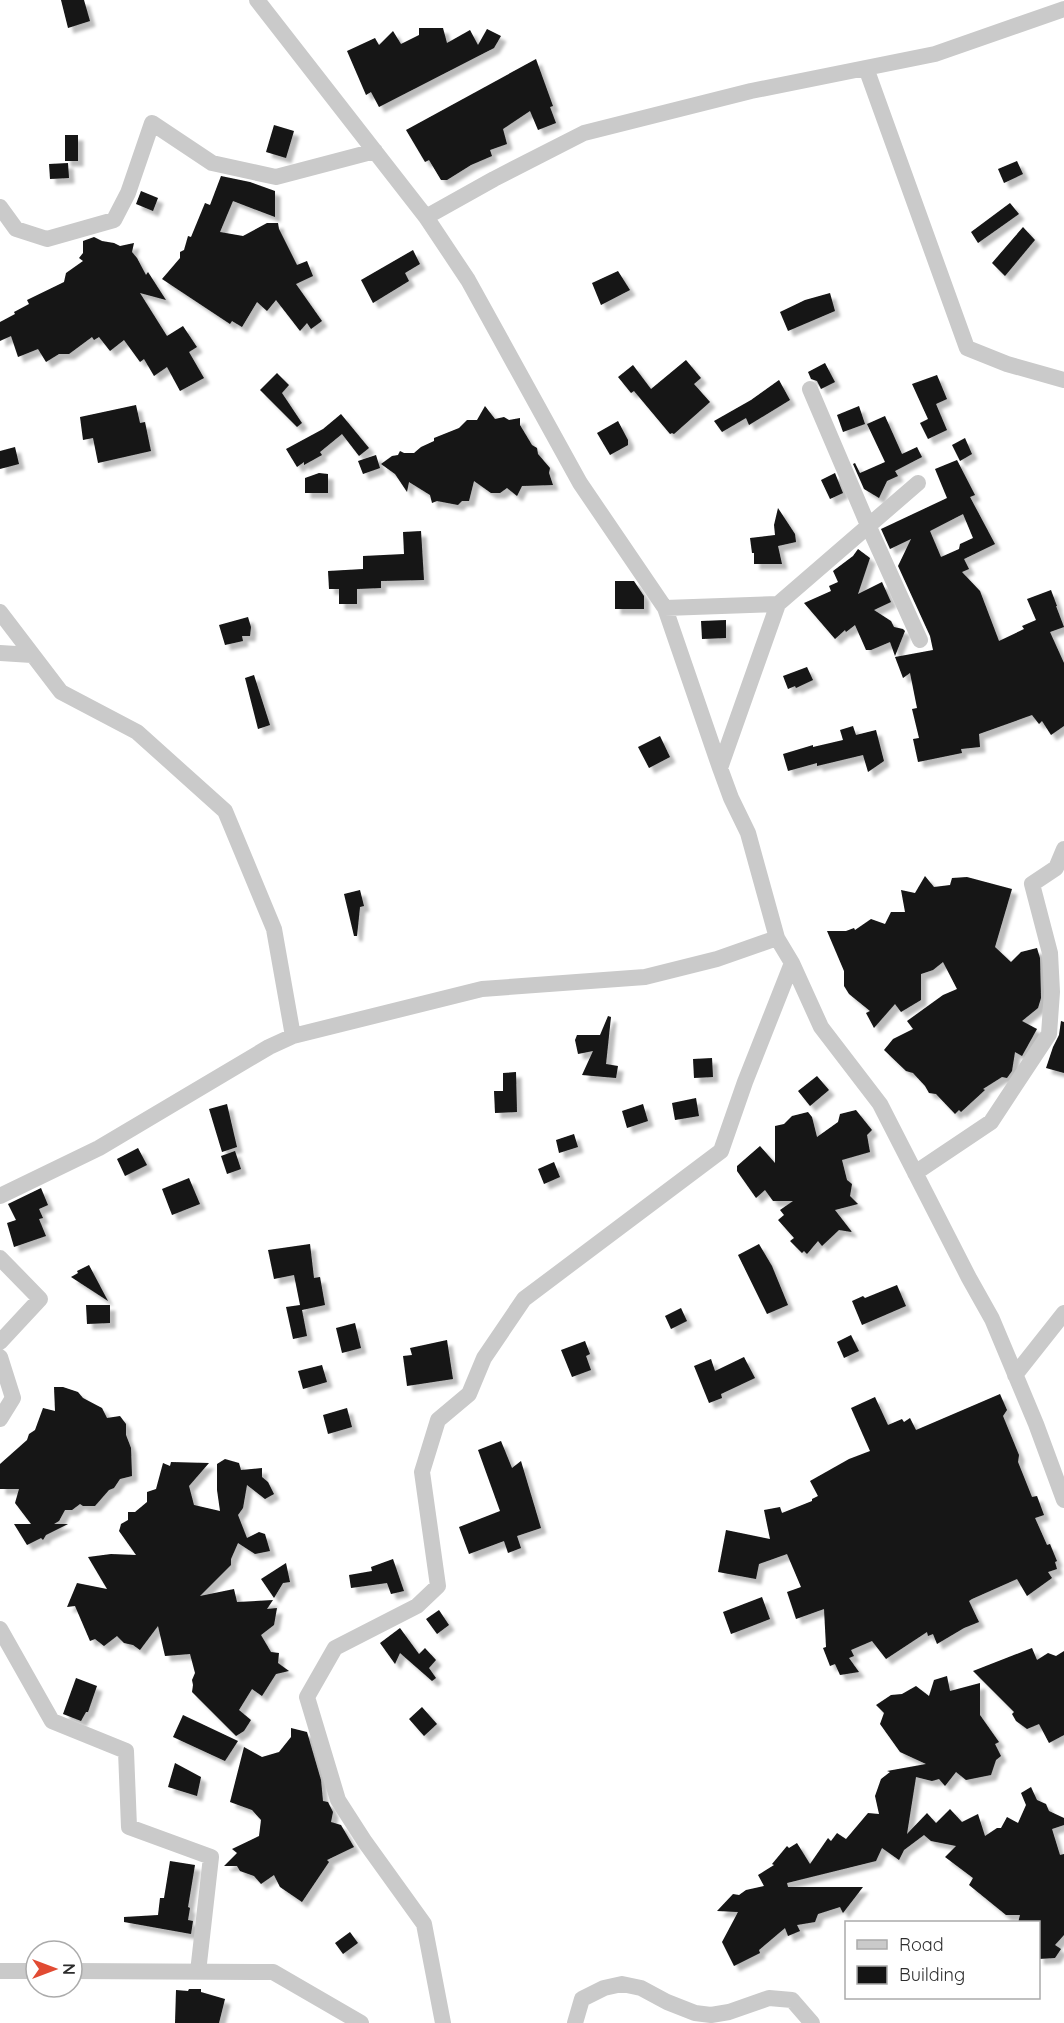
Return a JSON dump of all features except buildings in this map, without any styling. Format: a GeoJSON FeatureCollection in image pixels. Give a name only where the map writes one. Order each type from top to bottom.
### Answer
{"type":"FeatureCollection","features":[{"type":"Feature","properties":{"kind":"street"},"geometry":{"type":"LineString","coordinates":[[257,0],[426,217],[468,280],[580,483],[665,608],[720,768],[748,833],[777,938],[792,963],[821,1027],[880,1104],[992,1319],[1064,1500]]}},
{"type":"Feature","properties":{"kind":"street"},"geometry":{"type":"LineString","coordinates":[[426,217],[494,179],[584,134],[751,91],[935,54],[1064,9]]}},
{"type":"Feature","properties":{"kind":"street"},"geometry":{"type":"LineString","coordinates":[[866,68],[967,348],[1007,364],[1064,380]]}},
{"type":"Feature","properties":{"kind":"street"},"geometry":{"type":"LineString","coordinates":[[0,207],[16,229],[47,239],[114,220],[128,194],[152,123],[212,163],[276,177],[375,151]]}},
{"type":"Feature","properties":{"kind":"street"},"geometry":{"type":"LineString","coordinates":[[810,389],[920,640]]}},
{"type":"Feature","properties":{"kind":"street"},"geometry":{"type":"LineString","coordinates":[[720,768],[778,604],[918,483]]}},
{"type":"Feature","properties":{"kind":"street"},"geometry":{"type":"LineString","coordinates":[[665,608],[778,604]]}},
{"type":"Feature","properties":{"kind":"street"},"geometry":{"type":"LineString","coordinates":[[0,612],[61,692],[137,732],[225,811],[274,929],[293,1036]]}},
{"type":"Feature","properties":{"kind":"street"},"geometry":{"type":"LineString","coordinates":[[0,653],[32,655]]}},
{"type":"Feature","properties":{"kind":"street"},"geometry":{"type":"LineString","coordinates":[[915,1173],[991,1122],[1049,1034],[1052,992],[1050,953],[1032,884],[1056,868],[1064,849]]}},
{"type":"Feature","properties":{"kind":"street"},"geometry":{"type":"LineString","coordinates":[[0,1196],[99,1148],[269,1047],[293,1036],[482,989],[645,976],[717,960],[777,938]]}},
{"type":"Feature","properties":{"kind":"street"},"geometry":{"type":"LineString","coordinates":[[443,2023],[424,1924],[338,1800],[307,1697],[335,1648],[417,1606],[438,1586],[422,1472],[438,1420],[469,1394],[484,1358],[524,1299],[721,1151],[745,1082],[792,963]]}},
{"type":"Feature","properties":{"kind":"street"},"geometry":{"type":"LineString","coordinates":[[0,1258],[40,1299],[0,1342]]}},
{"type":"Feature","properties":{"kind":"street"},"geometry":{"type":"LineString","coordinates":[[1015,1375],[1064,1313]]}},
{"type":"Feature","properties":{"kind":"street"},"geometry":{"type":"LineString","coordinates":[[0,1358],[13,1398],[0,1419]]}},
{"type":"Feature","properties":{"kind":"street"},"geometry":{"type":"LineString","coordinates":[[0,1629],[52,1721],[126,1751],[129,1827],[212,1857],[198,1972]]}},
{"type":"Feature","properties":{"kind":"street"},"geometry":{"type":"LineString","coordinates":[[0,1971],[24,1971]]}},
{"type":"Feature","properties":{"kind":"street"},"geometry":{"type":"LineString","coordinates":[[84,1971],[273,1972],[361,2023]]}},
{"type":"Feature","properties":{"kind":"street"},"geometry":{"type":"LineString","coordinates":[[575,2023],[582,1999],[604,1988],[622,1984],[641,1988],[695,2013],[711,2015],[729,2012],[769,1998],[792,2000],[812,2023]]}}]}
